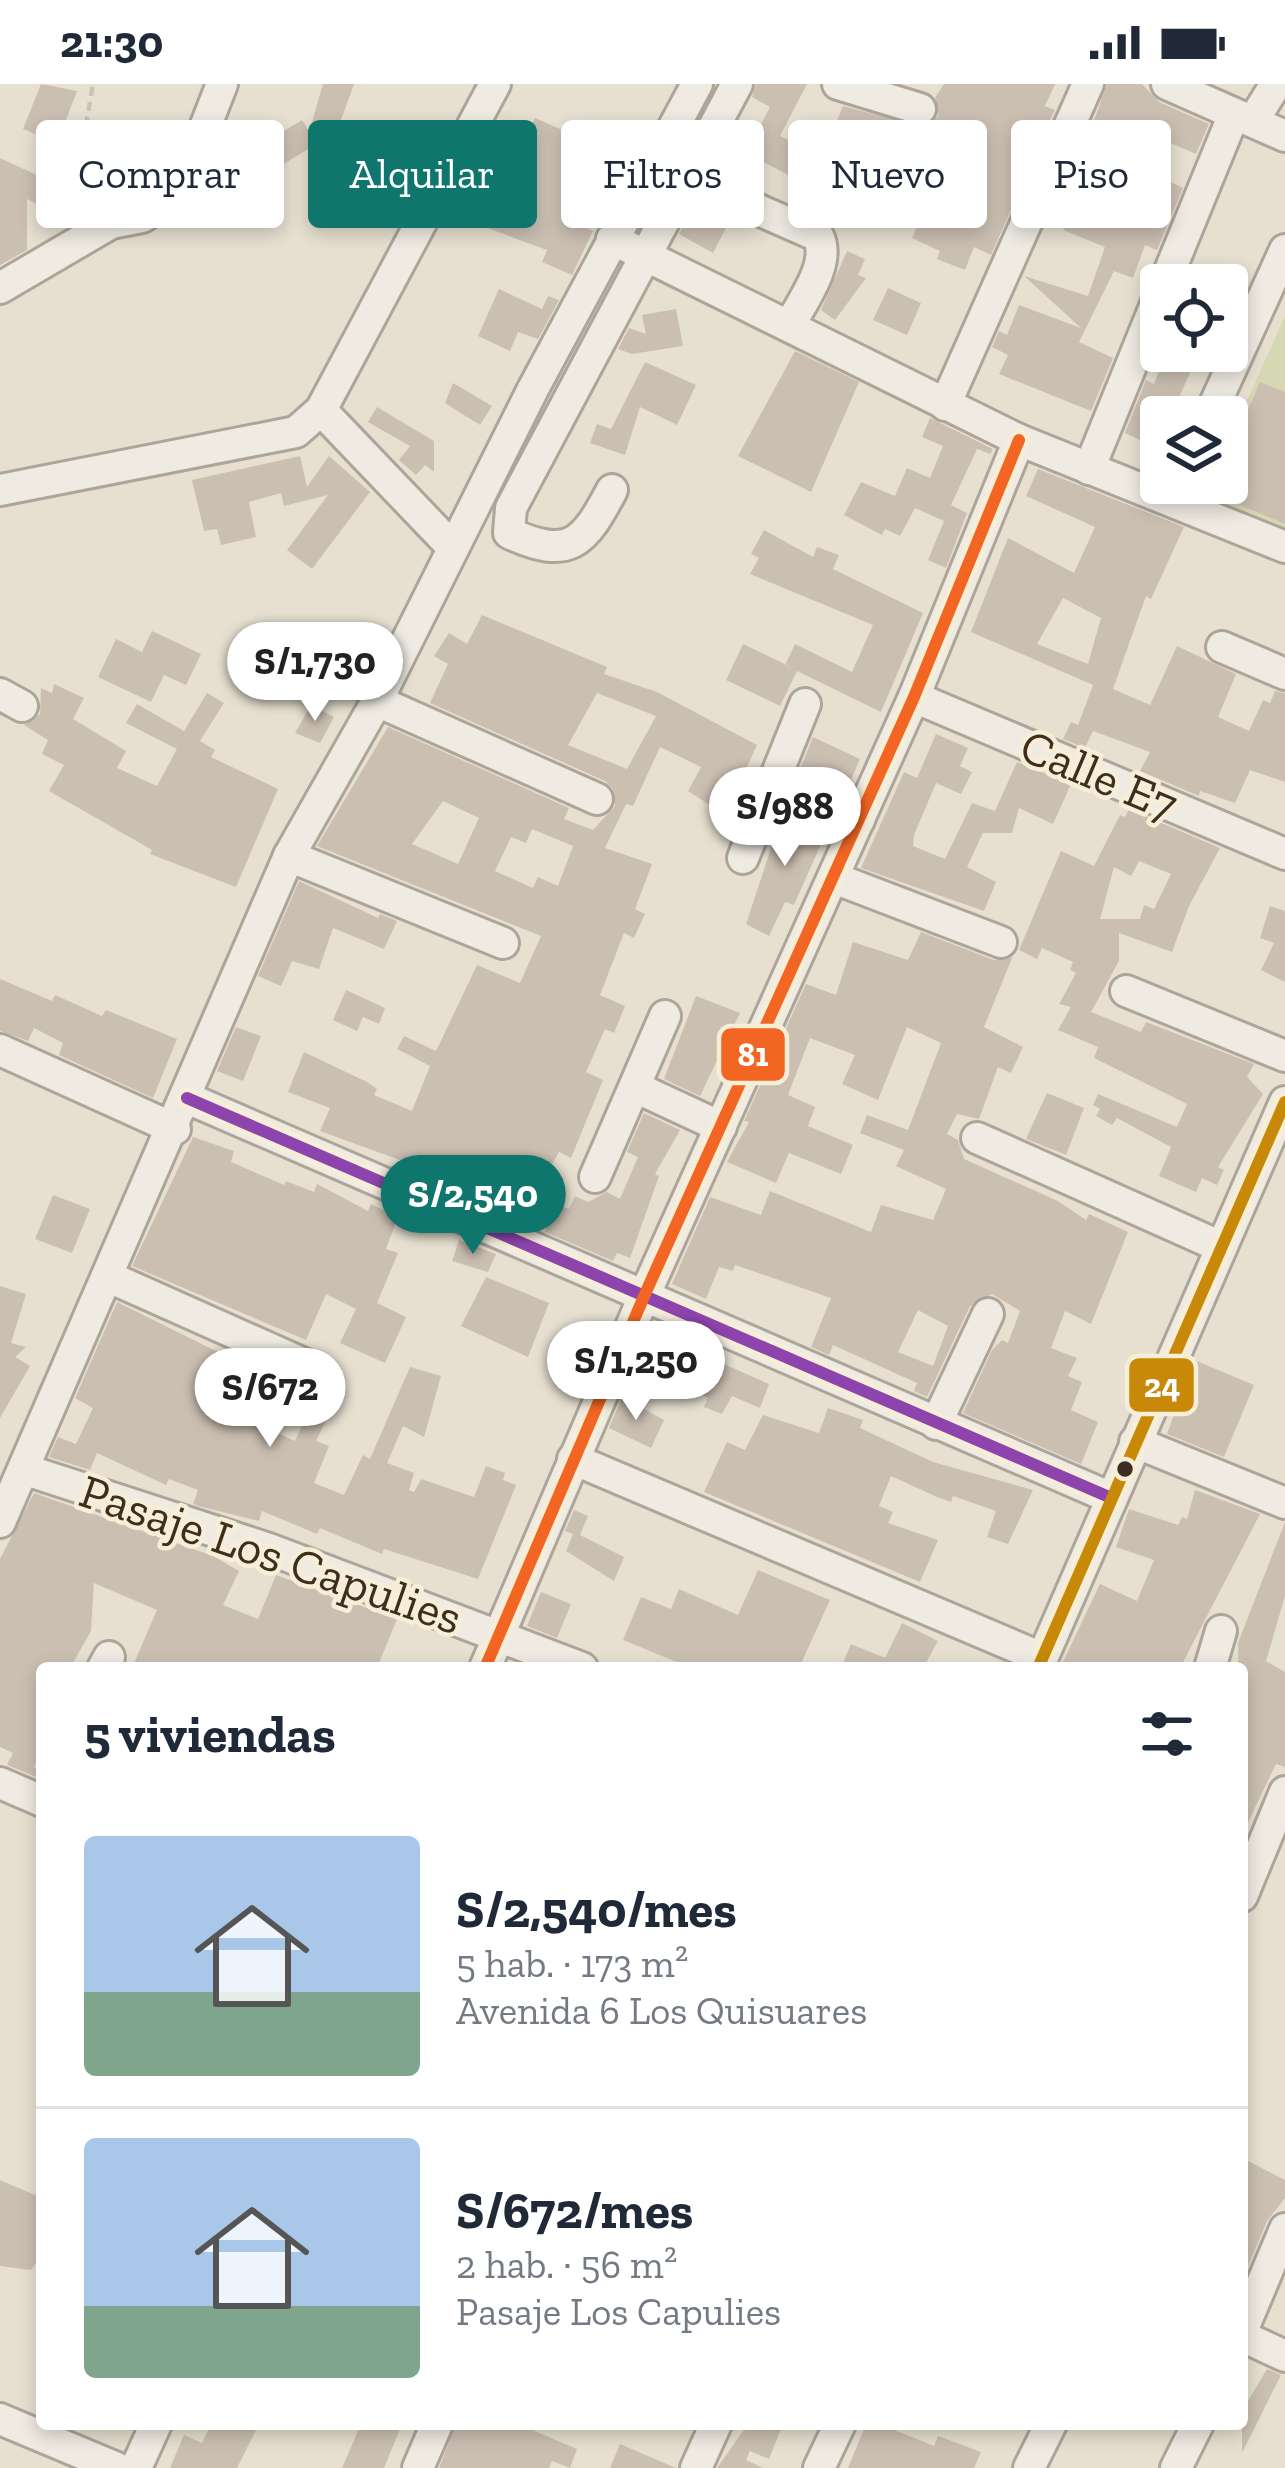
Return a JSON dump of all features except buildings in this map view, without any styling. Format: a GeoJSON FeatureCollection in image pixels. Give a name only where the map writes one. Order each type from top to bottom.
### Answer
{"type":"FeatureCollection","features":[{"type":"Feature","properties":{"kind":"street"},"geometry":{"type":"LineString","coordinates":[[0,288],[111,224],[142,217],[179,194],[222,84]]}},
{"type":"Feature","properties":{"kind":"street"},"geometry":{"type":"LineString","coordinates":[[0,490],[296,432],[322,410],[495,84]]}},
{"type":"Feature","properties":{"kind":"street"},"geometry":{"type":"LineString","coordinates":[[0,1520],[175,1129],[289,856],[377,701],[612,239],[697,84]]}},
{"type":"Feature","properties":{"kind":"street"},"geometry":{"type":"LineString","coordinates":[[612,490],[590,531],[578,542],[563,548],[509,533],[511,508],[737,84]]}},
{"type":"Feature","properties":{"kind":"street"},"geometry":{"type":"LineString","coordinates":[[838,84],[920,109]]}},
{"type":"Feature","properties":{"kind":"street"},"geometry":{"type":"LineString","coordinates":[[945,405],[1088,84]]}},
{"type":"Feature","properties":{"kind":"street"},"geometry":{"type":"LineString","coordinates":[[1167,84],[1285,136]]}},
{"type":"Feature","properties":{"kind":"street"},"geometry":{"type":"LineString","coordinates":[[1174,264],[1244,117],[1276,84]]}},
{"type":"Feature","properties":{"kind":"street"},"geometry":{"type":"LineString","coordinates":[[764,212],[818,236],[823,246],[822,261],[790,326]]}},
{"type":"Feature","properties":{"kind":"street"},"geometry":{"type":"LineString","coordinates":[[612,239],[1019,440],[1088,469],[1140,483]]}},
{"type":"Feature","properties":{"kind":"street"},"geometry":{"type":"LineString","coordinates":[[1219,396],[1285,250]]}},
{"type":"Feature","properties":{"kind":"street"},"geometry":{"type":"LineString","coordinates":[[1088,469],[1140,342]]}},
{"type":"Feature","properties":{"kind":"street"},"geometry":{"type":"LineString","coordinates":[[322,410],[453,548]]}},
{"type":"Feature","properties":{"kind":"street"},"geometry":{"type":"LineString","coordinates":[[487,1662],[644,1294],[914,697],[1019,440]]}},
{"type":"Feature","properties":{"kind":"street"},"geometry":{"type":"LineString","coordinates":[[1197,504],[1285,547]]}},
{"type":"Feature","properties":{"kind":"street"},"geometry":{"type":"LineString","coordinates":[[1222,647],[1285,674]]}},
{"type":"Feature","properties":{"kind":"street","name":"Calle E7"},"geometry":{"type":"LineString","coordinates":[[914,697],[1285,854]]}},
{"type":"Feature","properties":{"kind":"street"},"geometry":{"type":"LineString","coordinates":[[377,701],[597,799]]}},
{"type":"Feature","properties":{"kind":"street"},"geometry":{"type":"LineString","coordinates":[[743,858],[806,704]]}},
{"type":"Feature","properties":{"kind":"street"},"geometry":{"type":"LineString","coordinates":[[772,784],[860,820]]}},
{"type":"Feature","properties":{"kind":"street"},"geometry":{"type":"LineString","coordinates":[[289,856],[503,944]]}},
{"type":"Feature","properties":{"kind":"street"},"geometry":{"type":"LineString","coordinates":[[834,878],[1001,942]]}},
{"type":"Feature","properties":{"kind":"street"},"geometry":{"type":"LineString","coordinates":[[1126,991],[1285,1057]]}},
{"type":"Feature","properties":{"kind":"street"},"geometry":{"type":"LineString","coordinates":[[596,1177],[665,1016]]}},
{"type":"Feature","properties":{"kind":"street"},"geometry":{"type":"LineString","coordinates":[[0,1050],[175,1129]]}},
{"type":"Feature","properties":{"kind":"street"},"geometry":{"type":"LineString","coordinates":[[635,1087],[721,1127]]}},
{"type":"Feature","properties":{"kind":"street"},"geometry":{"type":"LineString","coordinates":[[187,1098],[1109,1497]]}},
{"type":"Feature","properties":{"kind":"street"},"geometry":{"type":"LineString","coordinates":[[1040,1662],[1219,1246],[1283,1110]]}},
{"type":"Feature","properties":{"kind":"street"},"geometry":{"type":"LineString","coordinates":[[977,1138],[1219,1246]]}},
{"type":"Feature","properties":{"kind":"street"},"geometry":{"type":"LineString","coordinates":[[109,1277],[315,1369]]}},
{"type":"Feature","properties":{"kind":"street"},"geometry":{"type":"LineString","coordinates":[[935,1424],[988,1314]]}},
{"type":"Feature","properties":{"kind":"street"},"geometry":{"type":"LineString","coordinates":[[1135,1442],[1285,1503]]}},
{"type":"Feature","properties":{"kind":"street"},"geometry":{"type":"LineString","coordinates":[[572,1459],[1038,1662]]}},
{"type":"Feature","properties":{"kind":"street","name":"Pasaje Los Capulies"},"geometry":{"type":"LineString","coordinates":[[26,1470],[268,1549],[568,1662]]}},
{"type":"Feature","properties":{"kind":"street"},"geometry":{"type":"LineString","coordinates":[[1212,1662],[1221,1631]]}},
{"type":"Feature","properties":{"kind":"street"},"geometry":{"type":"LineString","coordinates":[[0,1783],[36,1797]]}},
{"type":"Feature","properties":{"kind":"street"},"geometry":{"type":"LineString","coordinates":[[1248,1881],[1285,1792]]}},
{"type":"Feature","properties":{"kind":"street"},"geometry":{"type":"LineString","coordinates":[[1248,2319],[1285,2229]]}},
{"type":"Feature","properties":{"kind":"street"},"geometry":{"type":"LineString","coordinates":[[1248,2337],[1285,2356]]}},
{"type":"Feature","properties":{"kind":"street"},"geometry":{"type":"LineString","coordinates":[[0,2419],[102,2465]]}},
{"type":"Feature","properties":{"kind":"street"},"geometry":{"type":"LineString","coordinates":[[136,2468],[153,2430]]}},
{"type":"Feature","properties":{"kind":"street"},"geometry":{"type":"LineString","coordinates":[[418,2468],[434,2430]]}},
{"type":"Feature","properties":{"kind":"street"},"geometry":{"type":"LineString","coordinates":[[695,2468],[713,2430]]}},
{"type":"Feature","properties":{"kind":"street"},"geometry":{"type":"LineString","coordinates":[[820,2468],[837,2430]]}},
{"type":"Feature","properties":{"kind":"street"},"geometry":{"type":"LineString","coordinates":[[1029,2468],[1048,2430]]}},
{"type":"Feature","properties":{"kind":"street"},"geometry":{"type":"LineString","coordinates":[[1176,2468],[1195,2430]]}},
{"type":"Feature","properties":{"kind":"path"},"geometry":{"type":"LineString","coordinates":[[86,120],[92,84]]}},
{"type":"Feature","properties":{"kind":"green space"},"geometry":{"type":"Polygon","coordinates":[[[1285,316],[1285,535],[1208,504],[1248,504],[1248,398],[1285,316]]]}},
{"type":"Feature","properties":{"kind":"transit line","name":"81"},"geometry":{"type":"LineString","coordinates":[[488,1662],[645,1294],[914,697],[1019,440]]}},
{"type":"Feature","properties":{"kind":"transit line"},"geometry":{"type":"LineString","coordinates":[[187,1098],[1109,1497]]}},
{"type":"Feature","properties":{"kind":"transit line","name":"24"},"geometry":{"type":"LineString","coordinates":[[1041,1662],[1285,1102]]}}]}
